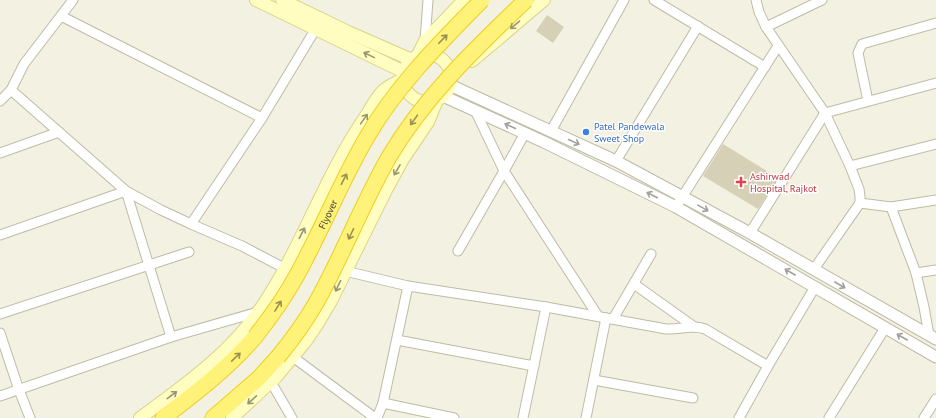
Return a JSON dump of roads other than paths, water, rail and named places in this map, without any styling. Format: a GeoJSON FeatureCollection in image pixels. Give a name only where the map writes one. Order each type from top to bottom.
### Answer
{"type":"FeatureCollection","features":[{"type":"Feature","properties":{"kind":"highway","name":"Flyover"},"geometry":{"type":"LineString","coordinates":[[163,418],[203,388],[227,366],[255,337],[274,313],[297,275],[345,176],[368,136],[410,76],[428,55],[482,0]]}},
{"type":"Feature","properties":{"kind":"highway"},"geometry":{"type":"LineString","coordinates":[[213,418],[286,357],[316,302],[390,156],[413,121],[452,72],[526,0]]}},
{"type":"Feature","properties":{"kind":"main road"},"geometry":{"type":"LineString","coordinates":[[256,0],[415,58],[424,55],[432,55],[444,62],[448,68],[450,82]]}},
{"type":"Feature","properties":{"kind":"main road"},"geometry":{"type":"LineString","coordinates":[[282,0],[404,76]]}},
{"type":"Feature","properties":{"kind":"main road"},"geometry":{"type":"LineString","coordinates":[[440,98],[430,102],[422,102],[415,99],[405,87],[404,76],[407,66],[415,58],[425,41],[464,0]]}},
{"type":"Feature","properties":{"kind":"main road"},"geometry":{"type":"LineString","coordinates":[[232,418],[271,382],[286,357],[318,323],[331,301],[384,192],[403,159],[428,122],[450,82],[544,0]]}},
{"type":"Feature","properties":{"kind":"main road"},"geometry":{"type":"LineString","coordinates":[[140,418],[173,394],[218,357],[241,333],[258,312],[284,268],[349,140],[384,90],[404,76]]}},
{"type":"Feature","properties":{"kind":"street"},"geometry":{"type":"LineString","coordinates":[[0,101],[11,90],[24,64],[72,0]]}},
{"type":"Feature","properties":{"kind":"street"},"geometry":{"type":"LineString","coordinates":[[425,41],[428,0]]}},
{"type":"Feature","properties":{"kind":"street"},"geometry":{"type":"LineString","coordinates":[[551,130],[624,0]]}},
{"type":"Feature","properties":{"kind":"street"},"geometry":{"type":"LineString","coordinates":[[654,0],[765,67]]}},
{"type":"Feature","properties":{"kind":"street"},"geometry":{"type":"LineString","coordinates":[[756,0],[759,12],[766,27],[825,113],[859,189],[860,203],[814,269]]}},
{"type":"Feature","properties":{"kind":"street"},"geometry":{"type":"LineString","coordinates":[[766,27],[822,0]]}},
{"type":"Feature","properties":{"kind":"street"},"geometry":{"type":"LineString","coordinates":[[61,16],[262,118]]}},
{"type":"Feature","properties":{"kind":"street"},"geometry":{"type":"LineString","coordinates":[[868,101],[858,53],[862,44],[936,22]]}},
{"type":"Feature","properties":{"kind":"street"},"geometry":{"type":"LineString","coordinates":[[191,224],[262,118],[319,24]]}},
{"type":"Feature","properties":{"kind":"street"},"geometry":{"type":"LineString","coordinates":[[616,161],[698,26]]}},
{"type":"Feature","properties":{"kind":"street"},"geometry":{"type":"LineString","coordinates":[[676,207],[778,46]]}},
{"type":"Feature","properties":{"kind":"street"},"geometry":{"type":"LineString","coordinates":[[450,82],[616,161],[750,233],[932,337]]}},
{"type":"Feature","properties":{"kind":"street"},"geometry":{"type":"LineString","coordinates":[[750,233],[825,113],[936,83]]}},
{"type":"Feature","properties":{"kind":"street"},"geometry":{"type":"LineString","coordinates":[[11,90],[126,191],[191,224],[242,246],[284,268]]}},
{"type":"Feature","properties":{"kind":"street"},"geometry":{"type":"LineString","coordinates":[[440,98],[475,110],[525,133],[676,207],[936,357]]}},
{"type":"Feature","properties":{"kind":"street"},"geometry":{"type":"LineString","coordinates":[[475,110],[504,171],[606,318]]}},
{"type":"Feature","properties":{"kind":"street"},"geometry":{"type":"LineString","coordinates":[[0,153],[59,132]]}},
{"type":"Feature","properties":{"kind":"street"},"geometry":{"type":"LineString","coordinates":[[458,251],[525,133]]}},
{"type":"Feature","properties":{"kind":"street"},"geometry":{"type":"LineString","coordinates":[[850,166],[936,144]]}},
{"type":"Feature","properties":{"kind":"street"},"geometry":{"type":"LineString","coordinates":[[0,235],[126,191]]}},
{"type":"Feature","properties":{"kind":"street"},"geometry":{"type":"LineString","coordinates":[[126,191],[171,337]]}},
{"type":"Feature","properties":{"kind":"street"},"geometry":{"type":"LineString","coordinates":[[860,203],[891,207],[936,200]]}},
{"type":"Feature","properties":{"kind":"street"},"geometry":{"type":"LineString","coordinates":[[891,207],[916,273],[932,337]]}},
{"type":"Feature","properties":{"kind":"street"},"geometry":{"type":"LineString","coordinates":[[0,314],[189,252]]}},
{"type":"Feature","properties":{"kind":"street"},"geometry":{"type":"LineString","coordinates":[[586,418],[606,318],[634,284],[651,254]]}},
{"type":"Feature","properties":{"kind":"street"},"geometry":{"type":"LineString","coordinates":[[916,273],[936,270]]}},
{"type":"Feature","properties":{"kind":"street"},"geometry":{"type":"LineString","coordinates":[[345,271],[408,286],[546,307],[675,329],[693,326]]}},
{"type":"Feature","properties":{"kind":"street"},"geometry":{"type":"LineString","coordinates":[[634,284],[693,326],[705,329],[768,366]]}},
{"type":"Feature","properties":{"kind":"street"},"geometry":{"type":"LineString","coordinates":[[286,357],[376,418],[383,403],[408,286]]}},
{"type":"Feature","properties":{"kind":"street"},"geometry":{"type":"LineString","coordinates":[[740,418],[768,366],[815,287]]}},
{"type":"Feature","properties":{"kind":"street"},"geometry":{"type":"LineString","coordinates":[[524,418],[546,307]]}},
{"type":"Feature","properties":{"kind":"street"},"geometry":{"type":"LineString","coordinates":[[0,396],[171,337],[258,312]]}},
{"type":"Feature","properties":{"kind":"street"},"geometry":{"type":"LineString","coordinates":[[829,418],[885,328]]}},
{"type":"Feature","properties":{"kind":"street"},"geometry":{"type":"LineString","coordinates":[[0,333],[30,418]]}},
{"type":"Feature","properties":{"kind":"street"},"geometry":{"type":"LineString","coordinates":[[397,340],[534,366]]}},
{"type":"Feature","properties":{"kind":"street"},"geometry":{"type":"LineString","coordinates":[[594,380],[693,398]]}},
{"type":"Feature","properties":{"kind":"street"},"geometry":{"type":"LineString","coordinates":[[271,382],[292,418]]}},
{"type":"Feature","properties":{"kind":"street"},"geometry":{"type":"LineString","coordinates":[[924,418],[936,398]]}},
{"type":"Feature","properties":{"kind":"street"},"geometry":{"type":"LineString","coordinates":[[383,403],[454,418]]}},
{"type":"Feature","properties":{"kind":"place","name":"Patel Pandewala Sweet Shop"},"geometry":{"type":"Point","coordinates":[586,132]}},
{"type":"Feature","properties":{"kind":"place","name":"Ashirwad Hospital, Rajkot"},"geometry":{"type":"Point","coordinates":[741,182]}}]}
